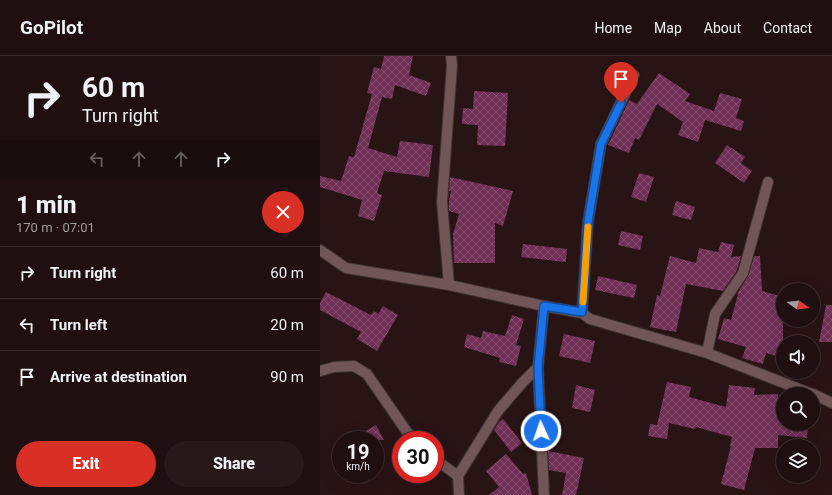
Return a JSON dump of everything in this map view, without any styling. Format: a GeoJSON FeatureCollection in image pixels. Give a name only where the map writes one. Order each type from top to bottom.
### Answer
{"type":"FeatureCollection","features":[{"type":"Feature","properties":{"kind":"street"},"geometry":{"type":"LineString","coordinates":[[449,285],[442,202],[452,65],[451,56]]}},
{"type":"Feature","properties":{"kind":"street"},"geometry":{"type":"LineString","coordinates":[[582,312],[588,222],[601,144],[634,75]]}},
{"type":"Feature","properties":{"kind":"street"},"geometry":{"type":"LineString","coordinates":[[707,353],[716,314],[743,272],[768,182]]}},
{"type":"Feature","properties":{"kind":"street"},"geometry":{"type":"LineString","coordinates":[[320,250],[346,268],[449,285],[544,306],[582,312],[590,319],[707,353],[794,387]]}},
{"type":"Feature","properties":{"kind":"street"},"geometry":{"type":"LineString","coordinates":[[544,306],[538,367],[544,495]]}},
{"type":"Feature","properties":{"kind":"street"},"geometry":{"type":"LineString","coordinates":[[320,371],[334,367],[354,366],[367,374],[405,431]]}},
{"type":"Feature","properties":{"kind":"street"},"geometry":{"type":"LineString","coordinates":[[459,495],[458,476],[498,411],[538,367]]}},
{"type":"Feature","properties":{"kind":"street"},"geometry":{"type":"LineString","coordinates":[[820,398],[832,403]]}},
{"type":"Feature","properties":{"kind":"street"},"geometry":{"type":"LineString","coordinates":[[444,466],[458,476]]}},
{"type":"Feature","properties":{"kind":"building"},"geometry":{"type":"Polygon","coordinates":[[[384,56],[413,56],[409,75],[431,83],[426,96],[395,85],[392,99],[382,97],[368,148],[397,157],[400,141],[433,145],[429,177],[384,171],[377,193],[382,195],[374,221],[358,216],[362,200],[320,187],[320,176],[341,181],[349,156],[354,157],[372,94],[367,93],[374,67],[381,69],[384,56]]]}},
{"type":"Feature","properties":{"kind":"building"},"geometry":{"type":"Polygon","coordinates":[[[659,73],[690,94],[685,101],[714,111],[720,93],[742,99],[736,118],[744,121],[741,131],[705,120],[698,142],[678,135],[683,122],[657,104],[639,140],[635,138],[629,153],[608,145],[629,100],[637,104],[659,73]]]}},
{"type":"Feature","properties":{"kind":"building"},"geometry":{"type":"Polygon","coordinates":[[[474,91],[508,93],[505,146],[477,145],[478,125],[462,124],[463,108],[473,109],[474,91]]]}},
{"type":"Feature","properties":{"kind":"building"},"geometry":{"type":"Polygon","coordinates":[[[727,145],[745,157],[741,163],[752,171],[744,183],[715,163],[727,145]]]}},
{"type":"Feature","properties":{"kind":"building"},"geometry":{"type":"Polygon","coordinates":[[[639,173],[654,177],[646,202],[631,197],[639,173]]]}},
{"type":"Feature","properties":{"kind":"building"},"geometry":{"type":"Polygon","coordinates":[[[450,177],[513,191],[503,226],[495,223],[495,263],[454,263],[453,234],[459,214],[449,211],[451,191],[449,191],[450,177]]]}},
{"type":"Feature","properties":{"kind":"building"},"geometry":{"type":"Polygon","coordinates":[[[676,201],[695,207],[691,220],[672,215],[676,201]]]}},
{"type":"Feature","properties":{"kind":"building"},"geometry":{"type":"Polygon","coordinates":[[[621,231],[643,236],[640,250],[618,245],[621,231]]]}},
{"type":"Feature","properties":{"kind":"building"},"geometry":{"type":"Polygon","coordinates":[[[721,242],[734,245],[731,257],[741,256],[737,270],[723,291],[686,284],[676,332],[650,327],[657,295],[660,296],[670,256],[696,263],[699,248],[718,252],[721,242]]]}},
{"type":"Feature","properties":{"kind":"building"},"geometry":{"type":"Polygon","coordinates":[[[523,244],[567,249],[566,262],[521,257],[523,244]]]}},
{"type":"Feature","properties":{"kind":"building"},"geometry":{"type":"Polygon","coordinates":[[[754,256],[760,256],[762,291],[776,295],[776,327],[783,327],[783,335],[776,335],[776,356],[766,353],[763,364],[742,358],[746,347],[718,339],[724,318],[731,320],[737,294],[748,276],[754,256]]]}},
{"type":"Feature","properties":{"kind":"building"},"geometry":{"type":"Polygon","coordinates":[[[598,276],[637,285],[634,298],[595,290],[598,276]]]}},
{"type":"Feature","properties":{"kind":"building"},"geometry":{"type":"Polygon","coordinates":[[[326,292],[371,315],[374,311],[378,314],[383,306],[398,315],[377,351],[357,339],[361,332],[320,310],[320,303],[326,292]]]}},
{"type":"Feature","properties":{"kind":"building"},"geometry":{"type":"Polygon","coordinates":[[[826,305],[832,305],[832,342],[820,342],[826,305]]]}},
{"type":"Feature","properties":{"kind":"building"},"geometry":{"type":"Polygon","coordinates":[[[512,315],[524,319],[516,345],[521,346],[516,366],[499,362],[500,358],[464,347],[467,334],[481,338],[483,331],[505,336],[512,315]]]}},
{"type":"Feature","properties":{"kind":"building"},"geometry":{"type":"Polygon","coordinates":[[[564,334],[595,341],[590,363],[559,356],[564,334]]]}},
{"type":"Feature","properties":{"kind":"building"},"geometry":{"type":"Polygon","coordinates":[[[667,382],[691,387],[689,397],[726,407],[729,385],[755,388],[754,395],[776,394],[776,431],[808,431],[807,438],[778,435],[778,439],[776,439],[776,448],[755,448],[744,490],[721,484],[732,437],[696,427],[695,429],[669,423],[667,439],[648,436],[650,424],[657,425],[667,382]]]}},
{"type":"Feature","properties":{"kind":"building"},"geometry":{"type":"Polygon","coordinates":[[[576,385],[595,390],[590,412],[572,408],[576,385]]]}},
{"type":"Feature","properties":{"kind":"building"},"geometry":{"type":"Polygon","coordinates":[[[503,419],[522,443],[511,452],[494,430],[503,419]]]}},
{"type":"Feature","properties":{"kind":"building"},"geometry":{"type":"Polygon","coordinates":[[[376,425],[379,431],[366,431],[376,425]]]}},
{"type":"Feature","properties":{"kind":"building"},"geometry":{"type":"Polygon","coordinates":[[[548,451],[584,458],[576,495],[562,495],[566,473],[549,470],[548,451]]]}},
{"type":"Feature","properties":{"kind":"building"},"geometry":{"type":"Polygon","coordinates":[[[506,454],[523,474],[526,473],[532,495],[489,495],[499,487],[486,471],[506,454]]]}},
{"type":"Feature","properties":{"kind":"slow traffic"},"geometry":{"type":"LineString","coordinates":[[583,302],[588,227]]}},
{"type":"Feature","properties":{"kind":"route"},"geometry":{"type":"LineString","coordinates":[[541,431],[538,367],[544,306],[582,312],[588,222],[601,144],[621,103]]}}]}
